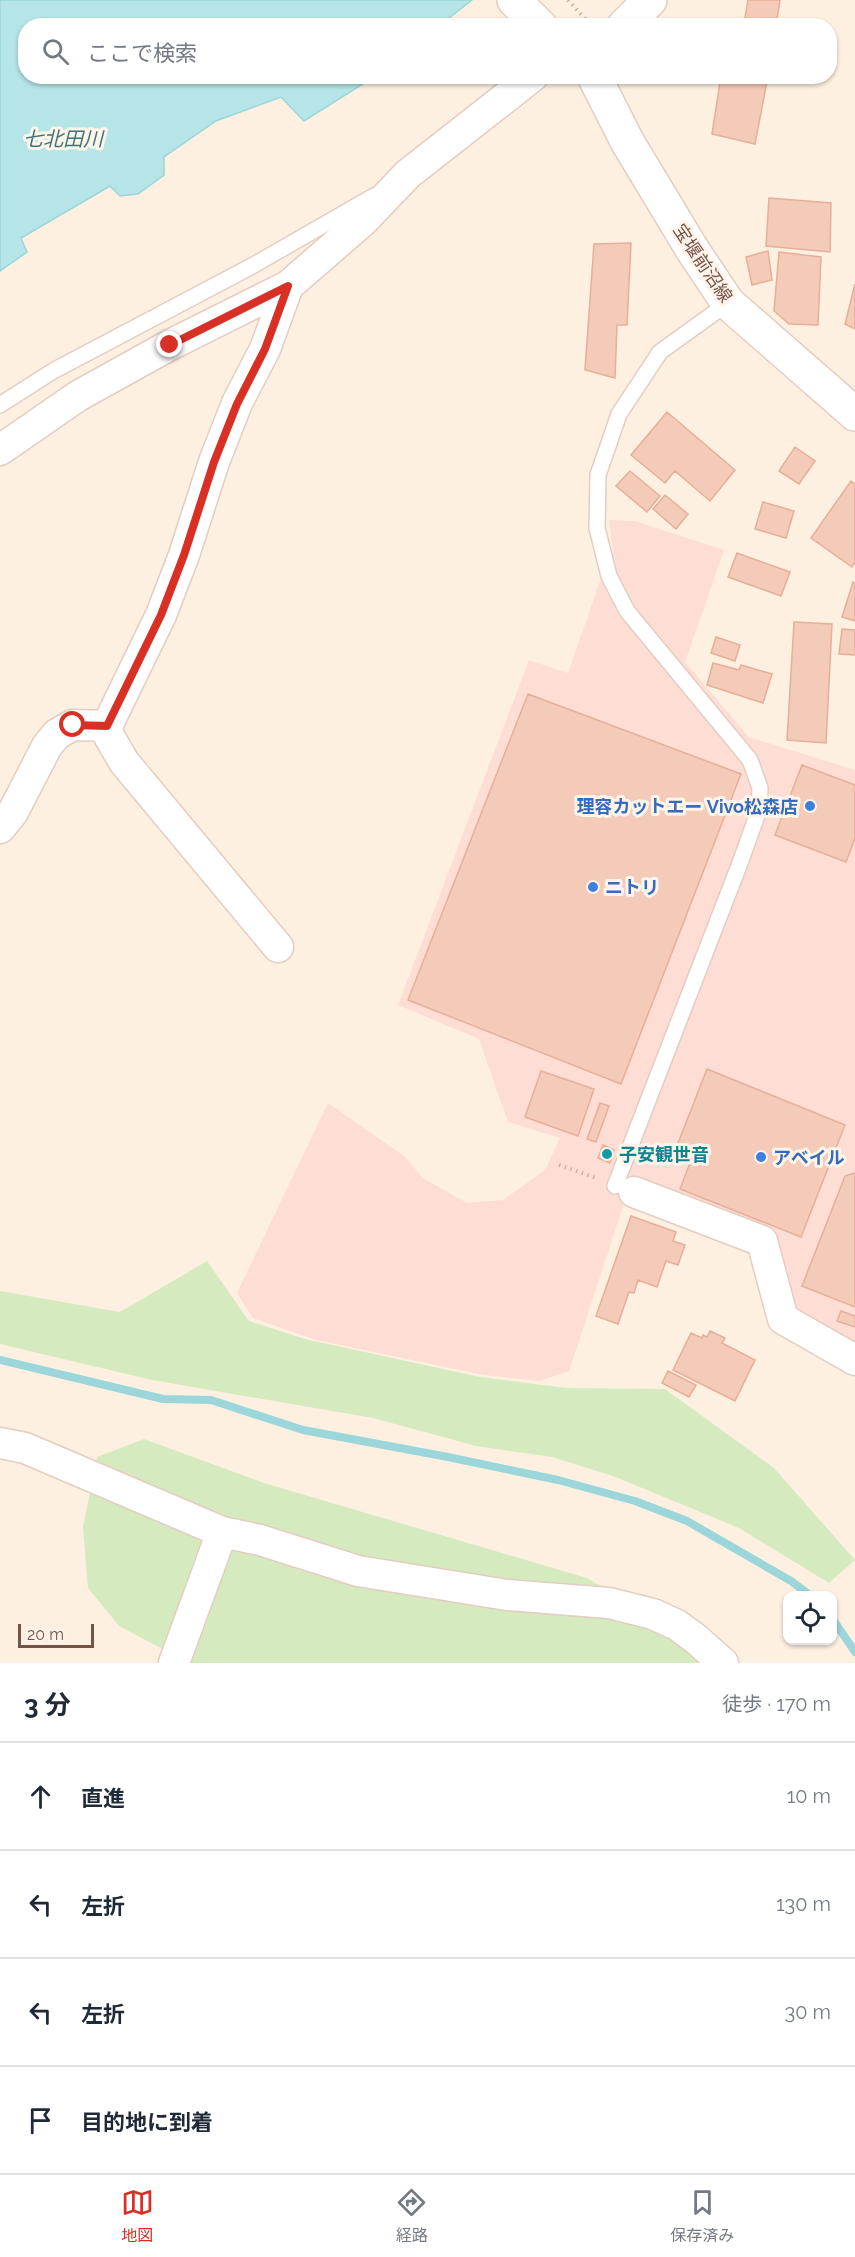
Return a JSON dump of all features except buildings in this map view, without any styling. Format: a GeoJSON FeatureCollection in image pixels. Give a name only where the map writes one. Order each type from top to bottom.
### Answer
{"type":"FeatureCollection","features":[{"type":"Feature","properties":{"kind":"street"},"geometry":{"type":"LineString","coordinates":[[514,0],[532,18]]}},
{"type":"Feature","properties":{"kind":"street"},"geometry":{"type":"LineString","coordinates":[[632,18],[650,0]]}},
{"type":"Feature","properties":{"kind":"street"},"geometry":{"type":"LineString","coordinates":[[0,450],[78,396],[170,345],[288,286],[363,220],[403,179],[522,84]]}},
{"type":"Feature","properties":{"kind":"street","name":"宝堰前沼線"},"geometry":{"type":"LineString","coordinates":[[598,84],[628,143],[692,249],[728,303],[855,414]]}},
{"type":"Feature","properties":{"kind":"street"},"geometry":{"type":"LineString","coordinates":[[278,947],[124,762],[109,736],[107,726],[161,615],[184,555],[214,462],[237,404],[265,349],[288,286]]}},
{"type":"Feature","properties":{"kind":"street"},"geometry":{"type":"LineString","coordinates":[[0,828],[13,812],[47,746],[57,734],[73,725],[107,726]]}},
{"type":"Feature","properties":{"kind":"street"},"geometry":{"type":"LineString","coordinates":[[625,1189],[762,1241],[783,1319],[855,1360]]}},
{"type":"Feature","properties":{"kind":"street"},"geometry":{"type":"LineString","coordinates":[[0,1443],[25,1448],[222,1532],[260,1540],[358,1571],[507,1595],[609,1603],[653,1614],[696,1639],[723,1663]]}},
{"type":"Feature","properties":{"kind":"street"},"geometry":{"type":"LineString","coordinates":[[174,1663],[222,1532]]}},
{"type":"Feature","properties":{"kind":"lane"},"geometry":{"type":"LineString","coordinates":[[0,405],[53,371],[252,266],[403,179]]}},
{"type":"Feature","properties":{"kind":"lane"},"geometry":{"type":"LineString","coordinates":[[625,1189],[759,810],[760,788],[750,760],[627,611],[609,576],[597,528],[598,475],[619,414],[660,352],[728,303]]}},
{"type":"Feature","properties":{"kind":"path"},"geometry":{"type":"LineString","coordinates":[[568,0],[585,18]]}},
{"type":"Feature","properties":{"kind":"path"},"geometry":{"type":"LineString","coordinates":[[559,1165],[625,1189]]}},
{"type":"Feature","properties":{"kind":"shaded area"},"geometry":{"type":"Polygon","coordinates":[[[609,520],[635,521],[724,550],[685,662],[749,737],[855,770],[855,1345],[803,1317],[791,1301],[772,1230],[633,1176],[569,1371],[539,1381],[484,1375],[316,1340],[253,1318],[237,1293],[328,1103],[404,1156],[423,1178],[467,1203],[503,1200],[545,1170],[560,1138],[508,1122],[479,1039],[398,1005],[529,660],[568,673],[599,584],[613,552],[609,520]]]}},
{"type":"Feature","properties":{"kind":"green space"},"geometry":{"type":"Polygon","coordinates":[[[207,1261],[249,1321],[305,1339],[480,1377],[566,1388],[665,1389],[774,1468],[855,1560],[829,1583],[739,1528],[613,1476],[552,1457],[476,1446],[373,1418],[152,1380],[0,1344],[0,1291],[120,1312],[207,1261]]]}},
{"type":"Feature","properties":{"kind":"green space"},"geometry":{"type":"Polygon","coordinates":[[[144,1439],[264,1483],[587,1578],[710,1649],[726,1663],[189,1663],[119,1626],[88,1588],[83,1527],[97,1457],[144,1439]]]}},
{"type":"Feature","properties":{"kind":"water","name":"七北田川"},"geometry":{"type":"Polygon","coordinates":[[[0,0],[472,0],[449,18],[18,18],[18,84],[363,84],[304,121],[281,97],[216,121],[164,157],[164,175],[138,194],[120,196],[110,186],[21,238],[27,252],[0,271],[0,0]]]}},
{"type":"Feature","properties":{"kind":"waterway"},"geometry":{"type":"LineString","coordinates":[[0,1360],[163,1399],[211,1400],[303,1430],[558,1480],[635,1501],[687,1521],[804,1591]]}},
{"type":"Feature","properties":{"kind":"waterway"},"geometry":{"type":"LineString","coordinates":[[837,1625],[855,1652]]}},
{"type":"Feature","properties":{"kind":"place","name":"理容カットエー Vivo松森店"},"geometry":{"type":"Point","coordinates":[810,806]}},
{"type":"Feature","properties":{"kind":"place","name":"ニトリ"},"geometry":{"type":"Point","coordinates":[593,887]}},
{"type":"Feature","properties":{"kind":"place","name":"子安観世音"},"geometry":{"type":"Point","coordinates":[607,1154]}},
{"type":"Feature","properties":{"kind":"place","name":"アベイル"},"geometry":{"type":"Point","coordinates":[761,1157]}},
{"type":"Feature","properties":{"kind":"route"},"geometry":{"type":"LineString","coordinates":[[73,725],[107,726],[161,615],[184,555],[214,462],[237,404],[265,349],[288,286],[170,345]]}}]}
